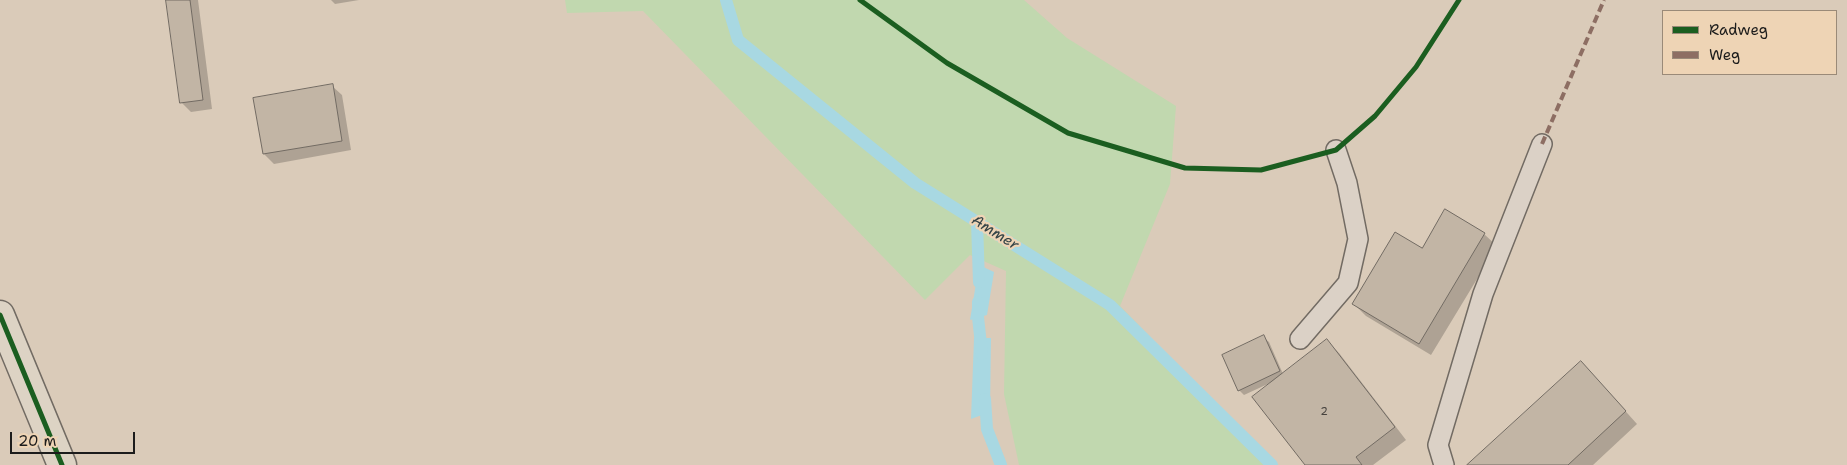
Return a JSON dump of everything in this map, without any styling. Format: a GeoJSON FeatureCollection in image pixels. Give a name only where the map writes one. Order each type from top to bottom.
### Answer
{"type":"FeatureCollection","features":[{"type":"Feature","properties":{"kind":"main road"},"geometry":{"type":"LineString","coordinates":[[0,315],[62,465]]}},
{"type":"Feature","properties":{"kind":"lane"},"geometry":{"type":"LineString","coordinates":[[1444,465],[1438,445],[1483,294],[1542,144]]}},
{"type":"Feature","properties":{"kind":"lane"},"geometry":{"type":"LineString","coordinates":[[1300,339],[1348,283],[1358,239],[1347,183],[1336,150]]}},
{"type":"Feature","properties":{"kind":"green space"},"geometry":{"type":"Polygon","coordinates":[[[565,0],[1024,0],[1067,38],[1176,106],[1170,184],[1120,306],[1276,465],[1019,465],[1004,394],[1006,271],[970,255],[925,300],[643,11],[567,13],[565,0]]]}},
{"type":"Feature","properties":{"kind":"water"},"geometry":{"type":"Polygon","coordinates":[[[979,265],[994,272],[987,315],[970,320],[979,265]]]}},
{"type":"Feature","properties":{"kind":"water"},"geometry":{"type":"Polygon","coordinates":[[[974,338],[991,338],[990,412],[971,419],[974,338]]]}},
{"type":"Feature","properties":{"kind":"building"},"geometry":{"type":"Polygon","coordinates":[[[166,0],[190,0],[203,100],[180,103],[166,0]]]}},
{"type":"Feature","properties":{"kind":"building"},"geometry":{"type":"Polygon","coordinates":[[[333,84],[342,141],[263,154],[253,98],[333,84]]]}},
{"type":"Feature","properties":{"kind":"building"},"geometry":{"type":"Polygon","coordinates":[[[1445,209],[1485,233],[1419,344],[1352,304],[1395,232],[1422,248],[1445,209]]]}},
{"type":"Feature","properties":{"kind":"building"},"geometry":{"type":"Polygon","coordinates":[[[1264,335],[1280,371],[1238,391],[1222,355],[1264,335]]]}},
{"type":"Feature","properties":{"kind":"building"},"geometry":{"type":"Polygon","coordinates":[[[1327,339],[1395,427],[1356,457],[1362,465],[1305,465],[1252,397],[1327,339]]]}},
{"type":"Feature","properties":{"kind":"building"},"geometry":{"type":"Polygon","coordinates":[[[1581,361],[1626,411],[1568,465],[1467,465],[1581,361]]]}},
{"type":"Feature","properties":{"kind":"waterway","name":"Ammer"},"geometry":{"type":"LineString","coordinates":[[726,0],[738,40],[915,183],[1110,305],[1272,465]]}},
{"type":"Feature","properties":{"kind":"waterway"},"geometry":{"type":"LineString","coordinates":[[977,222],[979,282]]}},
{"type":"Feature","properties":{"kind":"waterway"},"geometry":{"type":"LineString","coordinates":[[978,302],[982,354]]}},
{"type":"Feature","properties":{"kind":"waterway"},"geometry":{"type":"LineString","coordinates":[[985,399],[987,429],[1001,465]]}},
{"type":"Feature","properties":{"kind":"marked path"},"geometry":{"type":"LineString","coordinates":[[1542,144],[1604,0]]}},
{"type":"Feature","properties":{"kind":"cycle path"},"geometry":{"type":"LineString","coordinates":[[860,0],[947,63],[1068,133],[1185,168],[1261,170],[1336,150],[1375,116],[1416,67],[1459,0]]}},
{"type":"Feature","properties":{"kind":"cycle path"},"geometry":{"type":"LineString","coordinates":[[0,315],[62,465]]}}]}
